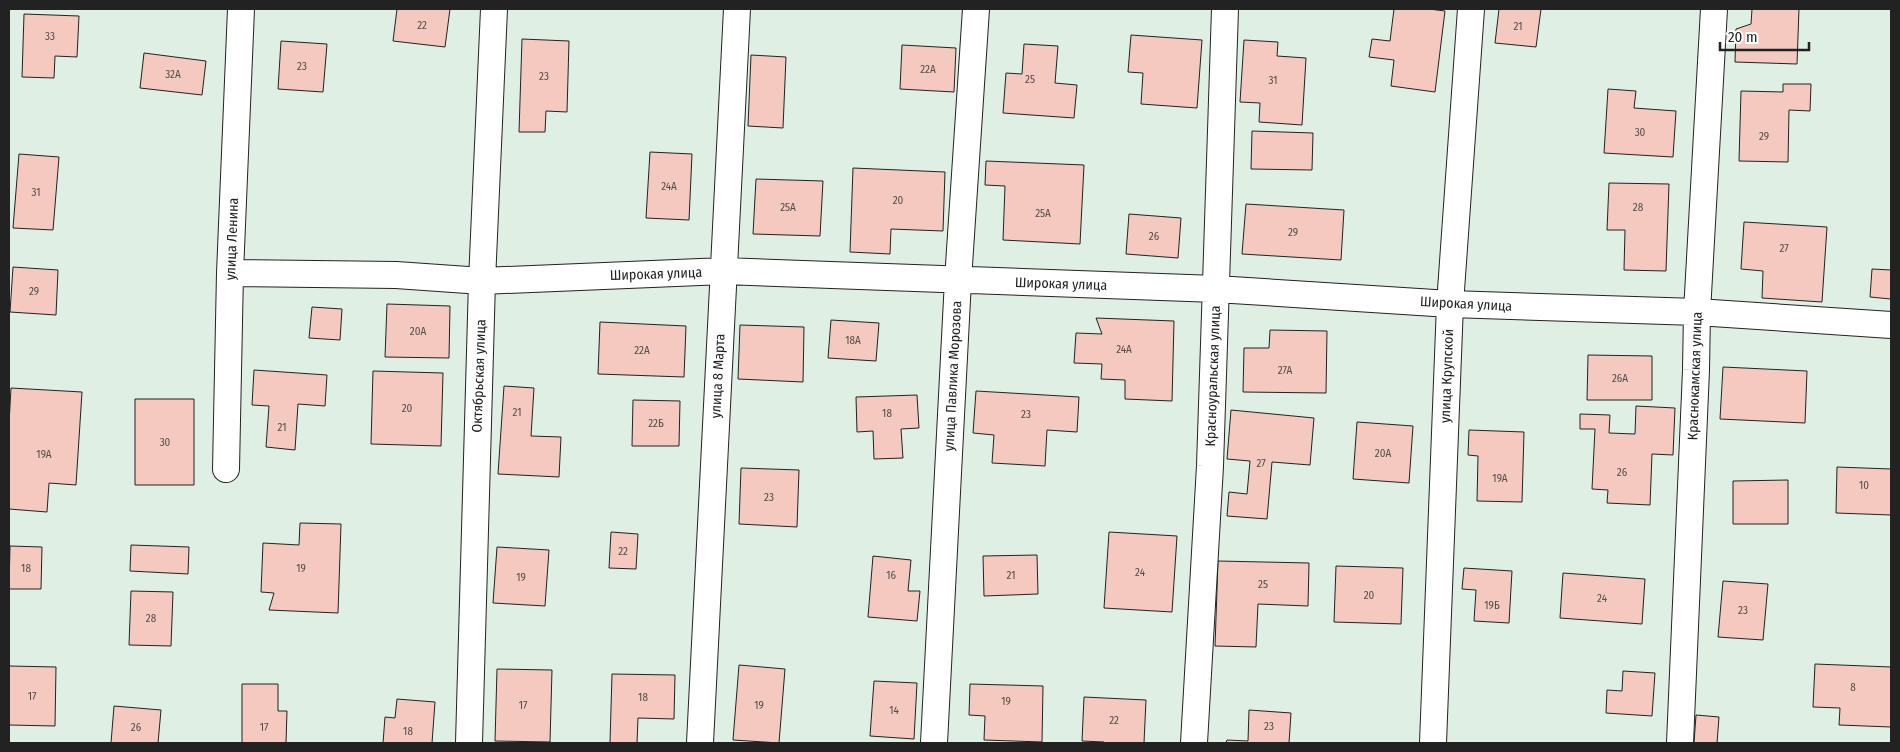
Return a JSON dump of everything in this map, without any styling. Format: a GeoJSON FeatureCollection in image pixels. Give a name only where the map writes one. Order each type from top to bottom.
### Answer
{"type":"FeatureCollection","features":[{"type":"Feature","properties":{"kind":"street","name":"улица Ленина"},"geometry":{"type":"LineString","coordinates":[[226,468],[230,273],[241,9]]}},
{"type":"Feature","properties":{"kind":"street","name":"Октябрьская улица"},"geometry":{"type":"LineString","coordinates":[[469,743],[482,281],[494,9]]}},
{"type":"Feature","properties":{"kind":"street","name":"улица 8 Марта"},"geometry":{"type":"LineString","coordinates":[[700,743],[737,9]]}},
{"type":"Feature","properties":{"kind":"street","name":"улица Павлика Морозова"},"geometry":{"type":"LineString","coordinates":[[934,743],[958,280],[976,9]]}},
{"type":"Feature","properties":{"kind":"street","name":"Красноуральская улица"},"geometry":{"type":"LineString","coordinates":[[1194,743],[1210,466],[1226,9]]}},
{"type":"Feature","properties":{"kind":"street","name":"улица Крупской"},"geometry":{"type":"LineString","coordinates":[[1433,743],[1450,304],[1471,9]]}},
{"type":"Feature","properties":{"kind":"street","name":"Краснокамская улица"},"geometry":{"type":"LineString","coordinates":[[1680,743],[1696,379],[1697,312],[1714,9]]}},
{"type":"Feature","properties":{"kind":"street","name":"Широкая улица"},"geometry":{"type":"LineString","coordinates":[[230,273],[396,275],[482,281],[724,271],[1216,289],[1450,304],[1697,312],[1891,325]]}},
{"type":"Feature","properties":{"kind":"green space"},"geometry":{"type":"Polygon","coordinates":[[[9,9],[1891,9],[1891,743],[9,743],[9,9]]]}},
{"type":"Feature","properties":{"kind":"building"},"geometry":{"type":"Polygon","coordinates":[[[397,9],[450,9],[445,47],[393,41],[397,9]]]}},
{"type":"Feature","properties":{"kind":"building"},"geometry":{"type":"Polygon","coordinates":[[[1394,9],[1445,11],[1435,92],[1391,86],[1394,60],[1369,57],[1372,39],[1390,41],[1394,9]]]}},
{"type":"Feature","properties":{"kind":"building"},"geometry":{"type":"Polygon","coordinates":[[[1499,9],[1541,9],[1536,47],[1495,43],[1499,9]]]}},
{"type":"Feature","properties":{"kind":"building"},"geometry":{"type":"Polygon","coordinates":[[[1752,9],[1799,9],[1797,64],[1735,62],[1736,29],[1751,24],[1752,9]]]}},
{"type":"Feature","properties":{"kind":"building"},"geometry":{"type":"Polygon","coordinates":[[[24,14],[79,16],[77,57],[55,56],[54,78],[22,77],[24,14]]]}},
{"type":"Feature","properties":{"kind":"building"},"geometry":{"type":"Polygon","coordinates":[[[1131,35],[1202,40],[1197,108],[1141,104],[1143,73],[1128,72],[1131,35]]]}},
{"type":"Feature","properties":{"kind":"building"},"geometry":{"type":"Polygon","coordinates":[[[522,39],[569,41],[567,112],[546,111],[545,132],[519,132],[522,39]]]}},
{"type":"Feature","properties":{"kind":"building"},"geometry":{"type":"Polygon","coordinates":[[[1244,40],[1278,42],[1277,56],[1306,58],[1302,125],[1259,122],[1260,103],[1240,102],[1244,40]]]}},
{"type":"Feature","properties":{"kind":"building"},"geometry":{"type":"Polygon","coordinates":[[[281,41],[327,44],[323,92],[278,89],[281,41]]]}},
{"type":"Feature","properties":{"kind":"building"},"geometry":{"type":"Polygon","coordinates":[[[1024,44],[1058,46],[1055,83],[1077,85],[1074,118],[1003,113],[1006,73],[1022,74],[1024,44]]]}},
{"type":"Feature","properties":{"kind":"building"},"geometry":{"type":"Polygon","coordinates":[[[902,45],[956,48],[954,92],[900,89],[902,45]]]}},
{"type":"Feature","properties":{"kind":"building"},"geometry":{"type":"Polygon","coordinates":[[[144,53],[206,61],[202,95],[140,88],[144,53]]]}},
{"type":"Feature","properties":{"kind":"building"},"geometry":{"type":"Polygon","coordinates":[[[751,55],[786,57],[783,128],[748,126],[751,55]]]}},
{"type":"Feature","properties":{"kind":"building"},"geometry":{"type":"Polygon","coordinates":[[[1783,84],[1811,84],[1810,111],[1789,110],[1788,162],[1739,161],[1741,91],[1783,92],[1783,84]]]}},
{"type":"Feature","properties":{"kind":"building"},"geometry":{"type":"Polygon","coordinates":[[[1608,89],[1636,91],[1634,108],[1676,111],[1673,157],[1604,153],[1608,89]]]}},
{"type":"Feature","properties":{"kind":"building"},"geometry":{"type":"Polygon","coordinates":[[[1252,131],[1313,133],[1312,170],[1251,169],[1252,131]]]}},
{"type":"Feature","properties":{"kind":"building"},"geometry":{"type":"Polygon","coordinates":[[[650,152],[692,154],[689,220],[646,218],[650,152]]]}},
{"type":"Feature","properties":{"kind":"building"},"geometry":{"type":"Polygon","coordinates":[[[19,154],[59,157],[53,230],[13,228],[19,154]]]}},
{"type":"Feature","properties":{"kind":"building"},"geometry":{"type":"Polygon","coordinates":[[[986,161],[1084,165],[1080,244],[1003,240],[1005,186],[985,185],[986,161]]]}},
{"type":"Feature","properties":{"kind":"building"},"geometry":{"type":"Polygon","coordinates":[[[853,168],[945,172],[943,231],[891,229],[890,254],[850,252],[853,168]]]}},
{"type":"Feature","properties":{"kind":"building"},"geometry":{"type":"Polygon","coordinates":[[[756,179],[823,181],[820,236],[753,234],[756,179]]]}},
{"type":"Feature","properties":{"kind":"building"},"geometry":{"type":"Polygon","coordinates":[[[1609,183],[1669,184],[1666,271],[1624,270],[1625,230],[1607,230],[1609,183]]]}},
{"type":"Feature","properties":{"kind":"building"},"geometry":{"type":"Polygon","coordinates":[[[1246,204],[1344,210],[1341,260],[1242,254],[1246,204]]]}},
{"type":"Feature","properties":{"kind":"building"},"geometry":{"type":"Polygon","coordinates":[[[1129,214],[1181,218],[1178,258],[1126,254],[1129,214]]]}},
{"type":"Feature","properties":{"kind":"building"},"geometry":{"type":"Polygon","coordinates":[[[1744,222],[1827,227],[1822,302],[1762,298],[1763,271],[1741,269],[1744,222]]]}},
{"type":"Feature","properties":{"kind":"building"},"geometry":{"type":"Polygon","coordinates":[[[13,267],[58,270],[56,315],[10,312],[13,267]]]}},
{"type":"Feature","properties":{"kind":"building"},"geometry":{"type":"Polygon","coordinates":[[[1872,269],[1891,270],[1891,299],[1870,297],[1872,269]]]}},
{"type":"Feature","properties":{"kind":"building"},"geometry":{"type":"Polygon","coordinates":[[[387,304],[450,306],[449,358],[385,357],[387,304]]]}},
{"type":"Feature","properties":{"kind":"building"},"geometry":{"type":"Polygon","coordinates":[[[312,307],[342,309],[340,340],[309,338],[312,307]]]}},
{"type":"Feature","properties":{"kind":"building"},"geometry":{"type":"Polygon","coordinates":[[[1096,318],[1174,321],[1172,401],[1125,399],[1125,380],[1101,379],[1102,364],[1074,363],[1076,333],[1102,334],[1096,318]]]}},
{"type":"Feature","properties":{"kind":"building"},"geometry":{"type":"Polygon","coordinates":[[[831,320],[879,323],[876,361],[828,358],[831,320]]]}},
{"type":"Feature","properties":{"kind":"building"},"geometry":{"type":"Polygon","coordinates":[[[600,322],[686,326],[684,377],[598,374],[600,322]]]}},
{"type":"Feature","properties":{"kind":"building"},"geometry":{"type":"Polygon","coordinates":[[[740,325],[804,327],[803,382],[738,379],[740,325]]]}},
{"type":"Feature","properties":{"kind":"building"},"geometry":{"type":"Polygon","coordinates":[[[1270,330],[1327,331],[1326,393],[1243,392],[1244,348],[1269,348],[1270,330]]]}},
{"type":"Feature","properties":{"kind":"building"},"geometry":{"type":"Polygon","coordinates":[[[1588,355],[1652,356],[1652,400],[1587,400],[1588,355]]]}},
{"type":"Feature","properties":{"kind":"building"},"geometry":{"type":"Polygon","coordinates":[[[1723,367],[1807,371],[1805,423],[1720,419],[1723,367]]]}},
{"type":"Feature","properties":{"kind":"building"},"geometry":{"type":"Polygon","coordinates":[[[254,370],[327,375],[325,406],[298,404],[295,450],[266,447],[269,406],[252,405],[254,370]]]}},
{"type":"Feature","properties":{"kind":"building"},"geometry":{"type":"Polygon","coordinates":[[[373,371],[443,373],[441,446],[371,444],[373,371]]]}},
{"type":"Feature","properties":{"kind":"building"},"geometry":{"type":"Polygon","coordinates":[[[504,386],[534,388],[531,436],[561,437],[559,477],[498,474],[504,386]]]}},
{"type":"Feature","properties":{"kind":"building"},"geometry":{"type":"Polygon","coordinates":[[[11,388],[82,392],[76,485],[49,483],[47,512],[9,509],[11,388]]]}},
{"type":"Feature","properties":{"kind":"building"},"geometry":{"type":"Polygon","coordinates":[[[976,391],[1079,397],[1077,432],[1047,430],[1045,466],[992,463],[994,435],[973,433],[976,391]]]}},
{"type":"Feature","properties":{"kind":"building"},"geometry":{"type":"Polygon","coordinates":[[[917,395],[919,428],[901,429],[903,458],[874,459],[873,431],[857,432],[856,397],[917,395]]]}},
{"type":"Feature","properties":{"kind":"building"},"geometry":{"type":"Polygon","coordinates":[[[135,399],[194,399],[194,485],[135,485],[135,399]]]}},
{"type":"Feature","properties":{"kind":"building"},"geometry":{"type":"Polygon","coordinates":[[[633,400],[680,401],[679,446],[632,446],[633,400]]]}},
{"type":"Feature","properties":{"kind":"building"},"geometry":{"type":"Polygon","coordinates":[[[1636,406],[1675,408],[1673,455],[1652,454],[1650,505],[1607,503],[1608,490],[1592,489],[1595,429],[1580,429],[1580,414],[1610,415],[1609,433],[1635,434],[1636,406]]]}},
{"type":"Feature","properties":{"kind":"building"},"geometry":{"type":"Polygon","coordinates":[[[1231,410],[1314,418],[1310,465],[1272,462],[1267,519],[1227,516],[1229,492],[1247,494],[1250,461],[1227,459],[1231,410]]]}},
{"type":"Feature","properties":{"kind":"building"},"geometry":{"type":"Polygon","coordinates":[[[1357,422],[1413,426],[1409,483],[1353,479],[1357,422]]]}},
{"type":"Feature","properties":{"kind":"building"},"geometry":{"type":"Polygon","coordinates":[[[1469,430],[1524,432],[1522,502],[1477,501],[1478,456],[1468,455],[1469,430]]]}},
{"type":"Feature","properties":{"kind":"building"},"geometry":{"type":"Polygon","coordinates":[[[1837,467],[1891,469],[1891,515],[1836,513],[1837,467]]]}},
{"type":"Feature","properties":{"kind":"building"},"geometry":{"type":"Polygon","coordinates":[[[741,468],[799,470],[797,527],[739,524],[741,468]]]}},
{"type":"Feature","properties":{"kind":"building"},"geometry":{"type":"Polygon","coordinates":[[[1788,480],[1788,524],[1733,524],[1733,481],[1788,480]]]}},
{"type":"Feature","properties":{"kind":"building"},"geometry":{"type":"Polygon","coordinates":[[[300,523],[341,524],[338,613],[269,610],[274,593],[261,592],[263,543],[299,545],[300,523]]]}},
{"type":"Feature","properties":{"kind":"building"},"geometry":{"type":"Polygon","coordinates":[[[611,532],[638,534],[636,569],[609,568],[611,532]]]}},
{"type":"Feature","properties":{"kind":"building"},"geometry":{"type":"Polygon","coordinates":[[[1109,532],[1177,536],[1172,612],[1104,608],[1109,532]]]}},
{"type":"Feature","properties":{"kind":"building"},"geometry":{"type":"Polygon","coordinates":[[[131,545],[189,547],[188,574],[130,571],[131,545]]]}},
{"type":"Feature","properties":{"kind":"building"},"geometry":{"type":"Polygon","coordinates":[[[10,546],[42,547],[41,589],[9,589],[10,546]]]}},
{"type":"Feature","properties":{"kind":"building"},"geometry":{"type":"Polygon","coordinates":[[[497,547],[549,550],[545,606],[493,603],[497,547]]]}},
{"type":"Feature","properties":{"kind":"building"},"geometry":{"type":"Polygon","coordinates":[[[1037,555],[1038,594],[984,596],[983,556],[1037,555]]]}},
{"type":"Feature","properties":{"kind":"building"},"geometry":{"type":"Polygon","coordinates":[[[873,556],[911,560],[908,591],[920,591],[917,621],[868,617],[873,556]]]}},
{"type":"Feature","properties":{"kind":"building"},"geometry":{"type":"Polygon","coordinates":[[[1218,561],[1309,563],[1308,606],[1258,604],[1256,647],[1215,646],[1218,561]]]}},
{"type":"Feature","properties":{"kind":"building"},"geometry":{"type":"Polygon","coordinates":[[[1336,566],[1403,568],[1401,624],[1334,622],[1336,566]]]}},
{"type":"Feature","properties":{"kind":"building"},"geometry":{"type":"Polygon","coordinates":[[[1464,568],[1512,571],[1509,623],[1474,621],[1476,590],[1462,589],[1464,568]]]}},
{"type":"Feature","properties":{"kind":"building"},"geometry":{"type":"Polygon","coordinates":[[[1563,573],[1645,579],[1642,624],[1560,618],[1563,573]]]}},
{"type":"Feature","properties":{"kind":"building"},"geometry":{"type":"Polygon","coordinates":[[[1723,581],[1768,584],[1763,640],[1718,637],[1723,581]]]}},
{"type":"Feature","properties":{"kind":"building"},"geometry":{"type":"Polygon","coordinates":[[[131,591],[173,592],[171,646],[129,645],[131,591]]]}},
{"type":"Feature","properties":{"kind":"building"},"geometry":{"type":"Polygon","coordinates":[[[1815,664],[1891,667],[1891,727],[1839,725],[1840,708],[1813,707],[1815,664]]]}},
{"type":"Feature","properties":{"kind":"building"},"geometry":{"type":"Polygon","coordinates":[[[739,665],[785,669],[779,743],[733,740],[739,665]]]}},
{"type":"Feature","properties":{"kind":"building"},"geometry":{"type":"Polygon","coordinates":[[[9,666],[56,667],[55,726],[9,725],[9,666]]]}},
{"type":"Feature","properties":{"kind":"building"},"geometry":{"type":"Polygon","coordinates":[[[497,669],[552,670],[550,742],[495,741],[497,669]]]}},
{"type":"Feature","properties":{"kind":"building"},"geometry":{"type":"Polygon","coordinates":[[[1623,671],[1655,673],[1652,716],[1606,713],[1607,690],[1622,691],[1623,671]]]}},
{"type":"Feature","properties":{"kind":"building"},"geometry":{"type":"Polygon","coordinates":[[[612,674],[675,675],[674,719],[638,718],[637,743],[610,743],[612,674]]]}},
{"type":"Feature","properties":{"kind":"building"},"geometry":{"type":"Polygon","coordinates":[[[874,681],[917,683],[914,739],[870,736],[874,681]]]}},
{"type":"Feature","properties":{"kind":"building"},"geometry":{"type":"Polygon","coordinates":[[[242,684],[278,684],[278,711],[287,711],[286,743],[242,743],[242,684]]]}},
{"type":"Feature","properties":{"kind":"building"},"geometry":{"type":"Polygon","coordinates":[[[970,684],[1043,686],[1042,742],[984,740],[985,716],[969,715],[970,684]]]}},
{"type":"Feature","properties":{"kind":"building"},"geometry":{"type":"Polygon","coordinates":[[[1084,697],[1146,700],[1144,743],[1082,741],[1084,697]]]}},
{"type":"Feature","properties":{"kind":"building"},"geometry":{"type":"Polygon","coordinates":[[[397,699],[435,702],[432,743],[383,743],[385,717],[395,718],[397,699]]]}},
{"type":"Feature","properties":{"kind":"building"},"geometry":{"type":"Polygon","coordinates":[[[114,706],[161,710],[158,743],[111,743],[114,706]]]}},
{"type":"Feature","properties":{"kind":"building"},"geometry":{"type":"Polygon","coordinates":[[[1249,710],[1291,713],[1289,743],[1226,743],[1227,740],[1248,741],[1249,710]]]}},
{"type":"Feature","properties":{"kind":"building"},"geometry":{"type":"Polygon","coordinates":[[[1696,715],[1719,717],[1717,743],[1694,743],[1696,715]]]}}]}
